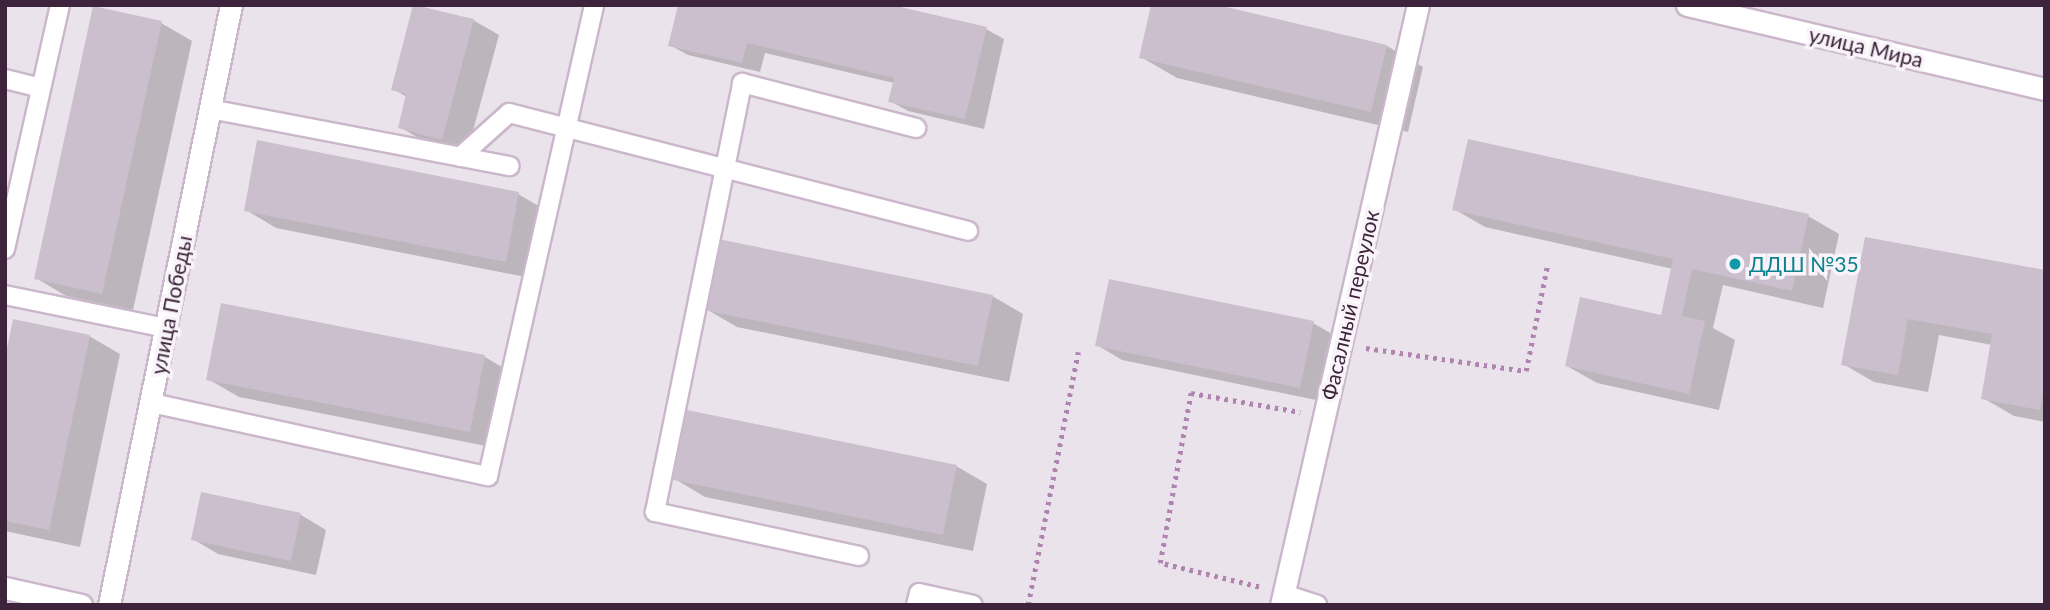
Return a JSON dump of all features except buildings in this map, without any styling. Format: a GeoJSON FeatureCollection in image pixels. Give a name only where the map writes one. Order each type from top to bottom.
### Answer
{"type":"FeatureCollection","features":[{"type":"Feature","properties":{"kind":"street","name":"улица Победы"},"geometry":{"type":"LineString","coordinates":[[110,605],[231,5]]}},
{"type":"Feature","properties":{"kind":"street","name":"Фасалный переулок"},"geometry":{"type":"LineString","coordinates":[[1283,599],[1418,5]]}},
{"type":"Feature","properties":{"kind":"street","name":"улица Мира"},"geometry":{"type":"LineString","coordinates":[[1687,5],[2045,89]]}},
{"type":"Feature","properties":{"kind":"street"},"geometry":{"type":"LineString","coordinates":[[5,587],[81,605]]}},
{"type":"Feature","properties":{"kind":"lane"},"geometry":{"type":"LineString","coordinates":[[5,249],[60,5]]}},
{"type":"Feature","properties":{"kind":"lane"},"geometry":{"type":"LineString","coordinates":[[152,403],[488,476],[594,5]]}},
{"type":"Feature","properties":{"kind":"lane"},"geometry":{"type":"LineString","coordinates":[[5,79],[41,88]]}},
{"type":"Feature","properties":{"kind":"lane"},"geometry":{"type":"LineString","coordinates":[[859,556],[655,512],[742,83],[916,128]]}},
{"type":"Feature","properties":{"kind":"lane"},"geometry":{"type":"LineString","coordinates":[[210,108],[510,166]]}},
{"type":"Feature","properties":{"kind":"lane"},"geometry":{"type":"LineString","coordinates":[[460,157],[509,113],[968,231]]}},
{"type":"Feature","properties":{"kind":"lane"},"geometry":{"type":"LineString","coordinates":[[5,295],[166,328]]}},
{"type":"Feature","properties":{"kind":"lane"},"geometry":{"type":"LineString","coordinates":[[916,605],[919,593],[973,605]]}},
{"type":"Feature","properties":{"kind":"lane"},"geometry":{"type":"LineString","coordinates":[[1283,599],[1317,605]]}},
{"type":"Feature","properties":{"kind":"path"},"geometry":{"type":"LineString","coordinates":[[1340,345],[1526,371],[1547,267]]}},
{"type":"Feature","properties":{"kind":"path"},"geometry":{"type":"LineString","coordinates":[[1028,605],[1077,352]]}},
{"type":"Feature","properties":{"kind":"path"},"geometry":{"type":"LineString","coordinates":[[1283,599],[1160,563],[1191,393],[1325,417]]}},
{"type":"Feature","properties":{"kind":"place","name":"ДДШ №35"},"geometry":{"type":"Point","coordinates":[1735,264]}}]}
